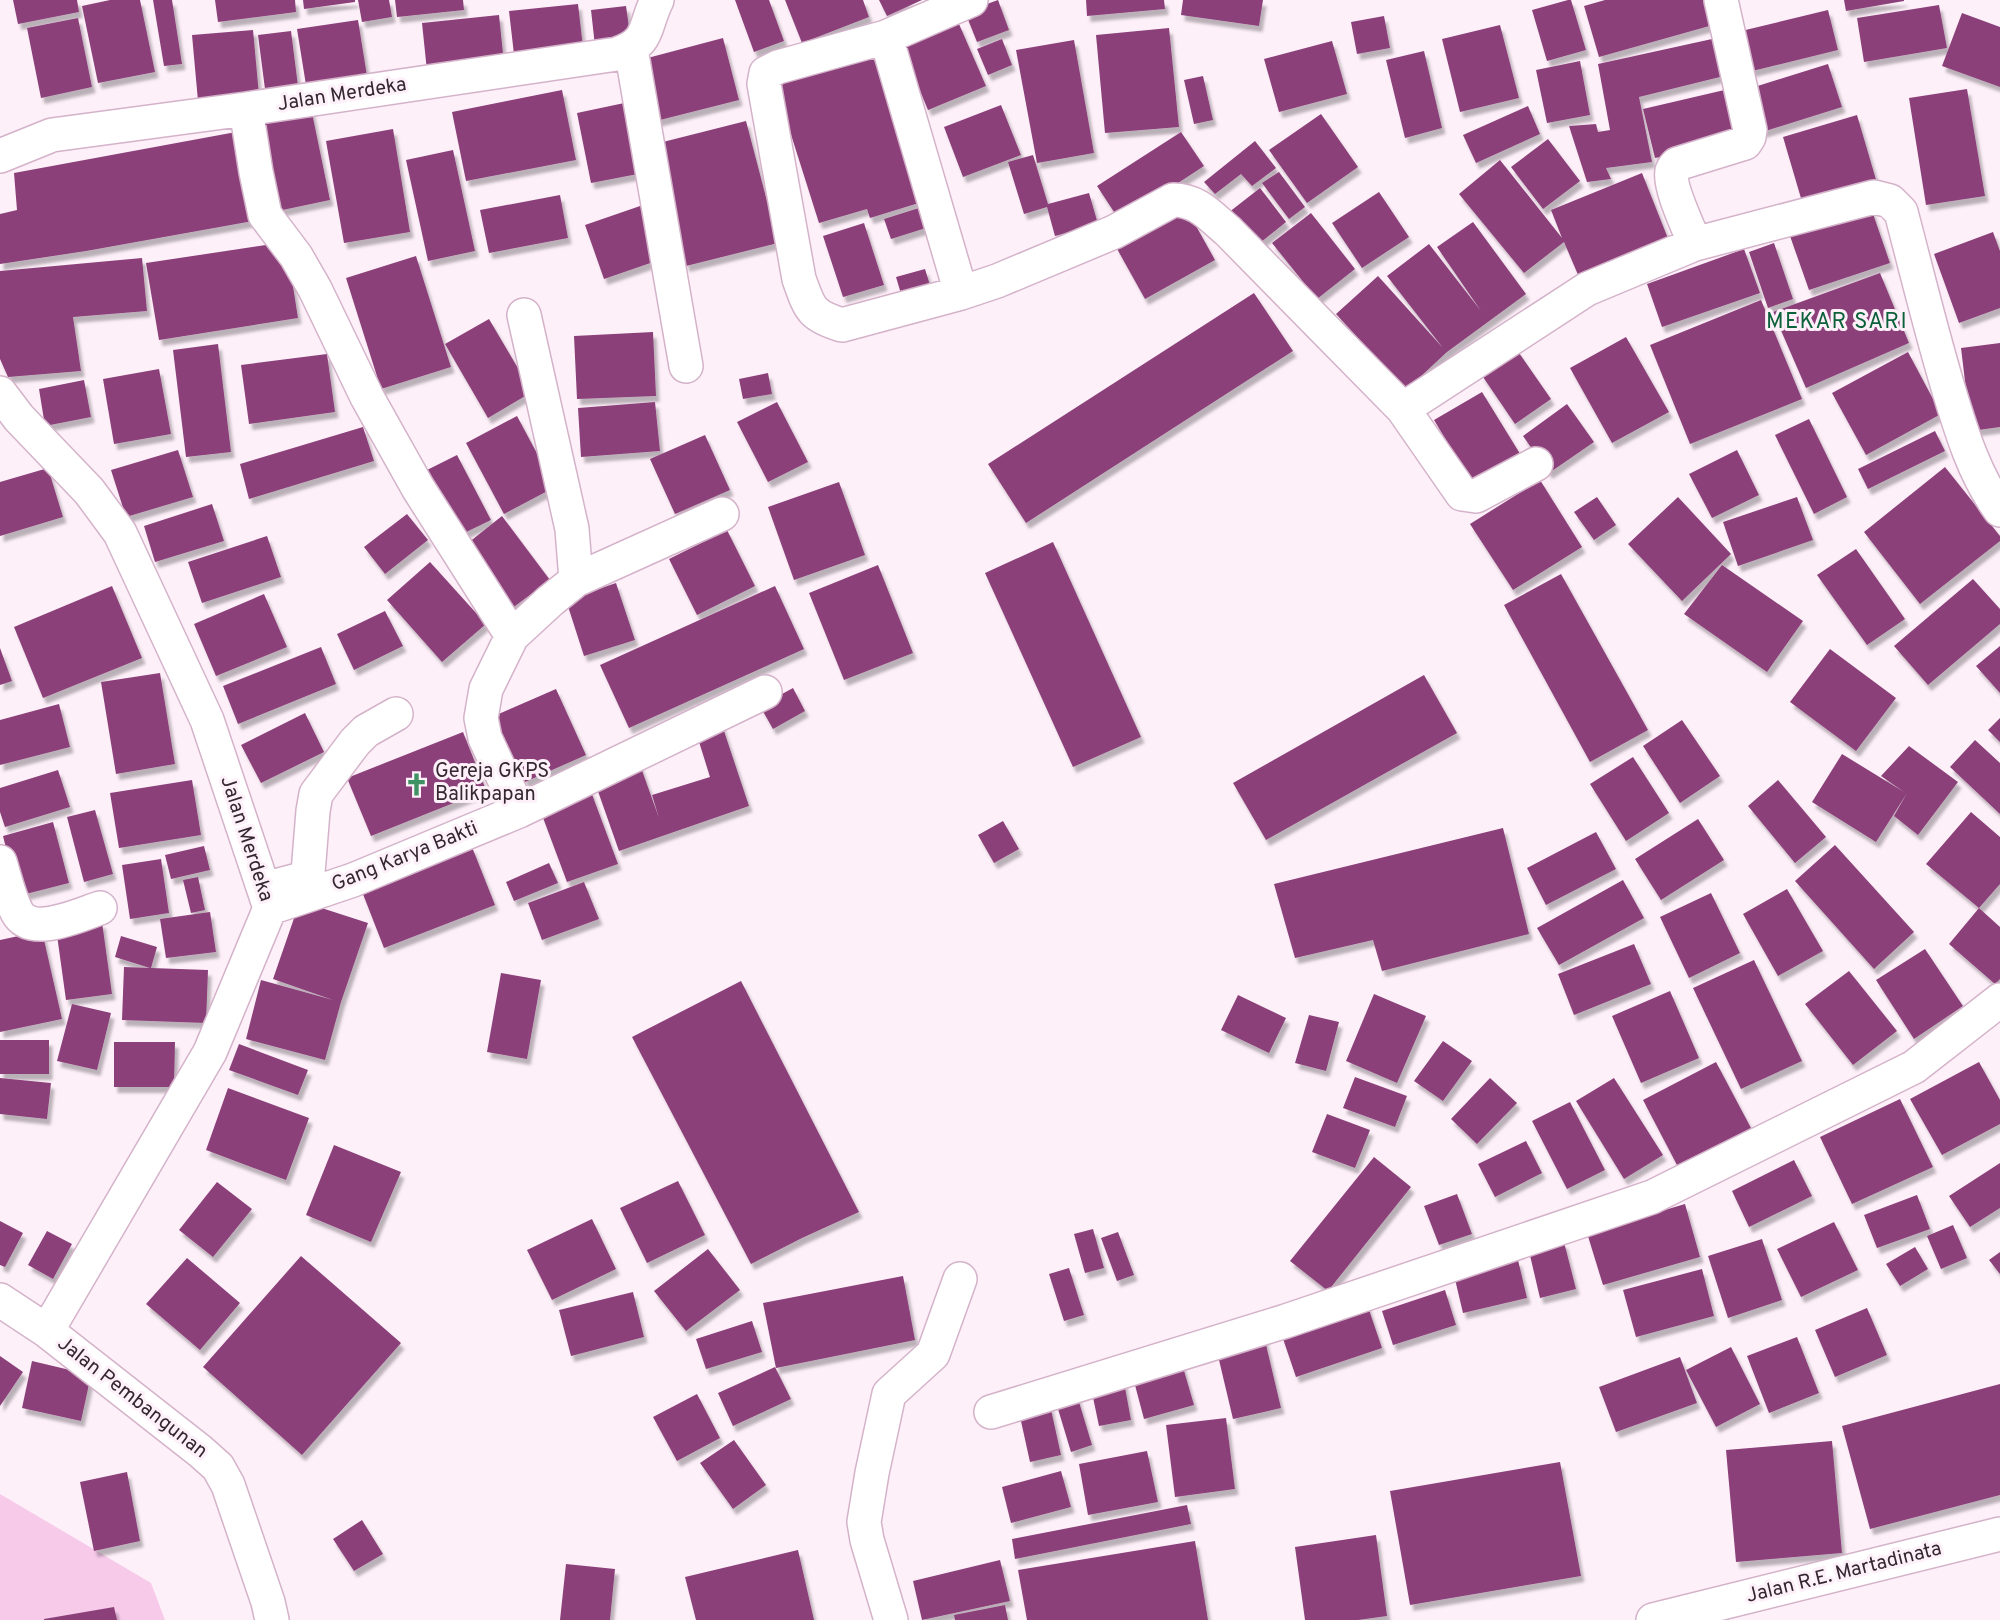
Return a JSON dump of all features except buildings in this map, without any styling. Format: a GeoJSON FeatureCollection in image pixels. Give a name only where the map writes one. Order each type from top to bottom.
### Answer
{"type":"FeatureCollection","features":[{"type":"Feature","properties":{"kind":"street"},"geometry":{"type":"LineString","coordinates":[[657,0],[643,39],[631,49],[686,366]]}},
{"type":"Feature","properties":{"kind":"street"},"geometry":{"type":"LineString","coordinates":[[971,0],[885,36],[778,67],[766,73],[764,84],[799,279],[809,307],[825,319],[842,325],[961,293],[1114,232],[1173,200],[1191,202],[1228,231],[1403,409],[1462,494],[1476,496],[1536,464]]}},
{"type":"Feature","properties":{"kind":"street"},"geometry":{"type":"LineString","coordinates":[[1695,244],[1674,192],[1671,179],[1673,168],[1677,164],[1745,143],[1750,130],[1721,0]]}},
{"type":"Feature","properties":{"kind":"street"},"geometry":{"type":"LineString","coordinates":[[885,36],[961,293]]}},
{"type":"Feature","properties":{"kind":"street","name":"Jalan Merdeka"},"geometry":{"type":"LineString","coordinates":[[0,156],[52,135],[617,54],[631,49]]}},
{"type":"Feature","properties":{"kind":"street"},"geometry":{"type":"LineString","coordinates":[[246,109],[265,215],[296,256],[315,289],[367,396],[418,488],[512,636]]}},
{"type":"Feature","properties":{"kind":"street"},"geometry":{"type":"LineString","coordinates":[[1403,409],[1587,289],[1695,244],[1874,197],[1890,201],[1900,212],[1960,428],[1988,493],[2000,510]]}},
{"type":"Feature","properties":{"kind":"street"},"geometry":{"type":"LineString","coordinates":[[524,315],[572,529],[576,580]]}},
{"type":"Feature","properties":{"kind":"street","name":"Jalan Merdeka"},"geometry":{"type":"LineString","coordinates":[[0,393],[19,418],[89,491],[120,533],[207,720],[267,898],[210,1052],[47,1331]]}},
{"type":"Feature","properties":{"kind":"street"},"geometry":{"type":"LineString","coordinates":[[519,811],[485,738],[481,718],[486,689],[512,636],[576,580],[722,514]]}},
{"type":"Feature","properties":{"kind":"street","name":"Gang Karya Bakti"},"geometry":{"type":"LineString","coordinates":[[267,898],[353,880],[519,811],[765,692]]}},
{"type":"Feature","properties":{"kind":"street"},"geometry":{"type":"LineString","coordinates":[[267,898],[302,879],[308,873],[316,794],[355,742],[366,731],[396,714]]}},
{"type":"Feature","properties":{"kind":"street"},"geometry":{"type":"LineString","coordinates":[[0,862],[18,914],[27,924],[40,925],[66,920],[100,908]]}},
{"type":"Feature","properties":{"kind":"street"},"geometry":{"type":"LineString","coordinates":[[991,1412],[1297,1317],[1652,1197],[1914,1067],[2000,1000]]}},
{"type":"Feature","properties":{"kind":"street"},"geometry":{"type":"LineString","coordinates":[[891,1620],[867,1540],[864,1522],[872,1473],[889,1394],[933,1354],[960,1279]]}},
{"type":"Feature","properties":{"kind":"street","name":"Jalan Pembangunan"},"geometry":{"type":"LineString","coordinates":[[0,1300],[47,1331],[218,1467],[228,1485],[272,1620]]}},
{"type":"Feature","properties":{"kind":"street","name":"Jalan R.E. Martadinata"},"geometry":{"type":"LineString","coordinates":[[1653,1620],[2000,1534]]}},
{"type":"Feature","properties":{"kind":"shaded area"},"geometry":{"type":"Polygon","coordinates":[[[0,1494],[151,1583],[165,1620],[0,1620],[0,1494]]]}},
{"type":"Feature","properties":{"kind":"place","name":"Gereja GKPS Balikpapan"},"geometry":{"type":"Point","coordinates":[417,784]}},
{"type":"Feature","properties":{"kind":"district","name":"MEKAR SARI"},"geometry":{"type":"Point","coordinates":[1837,322]}}]}
